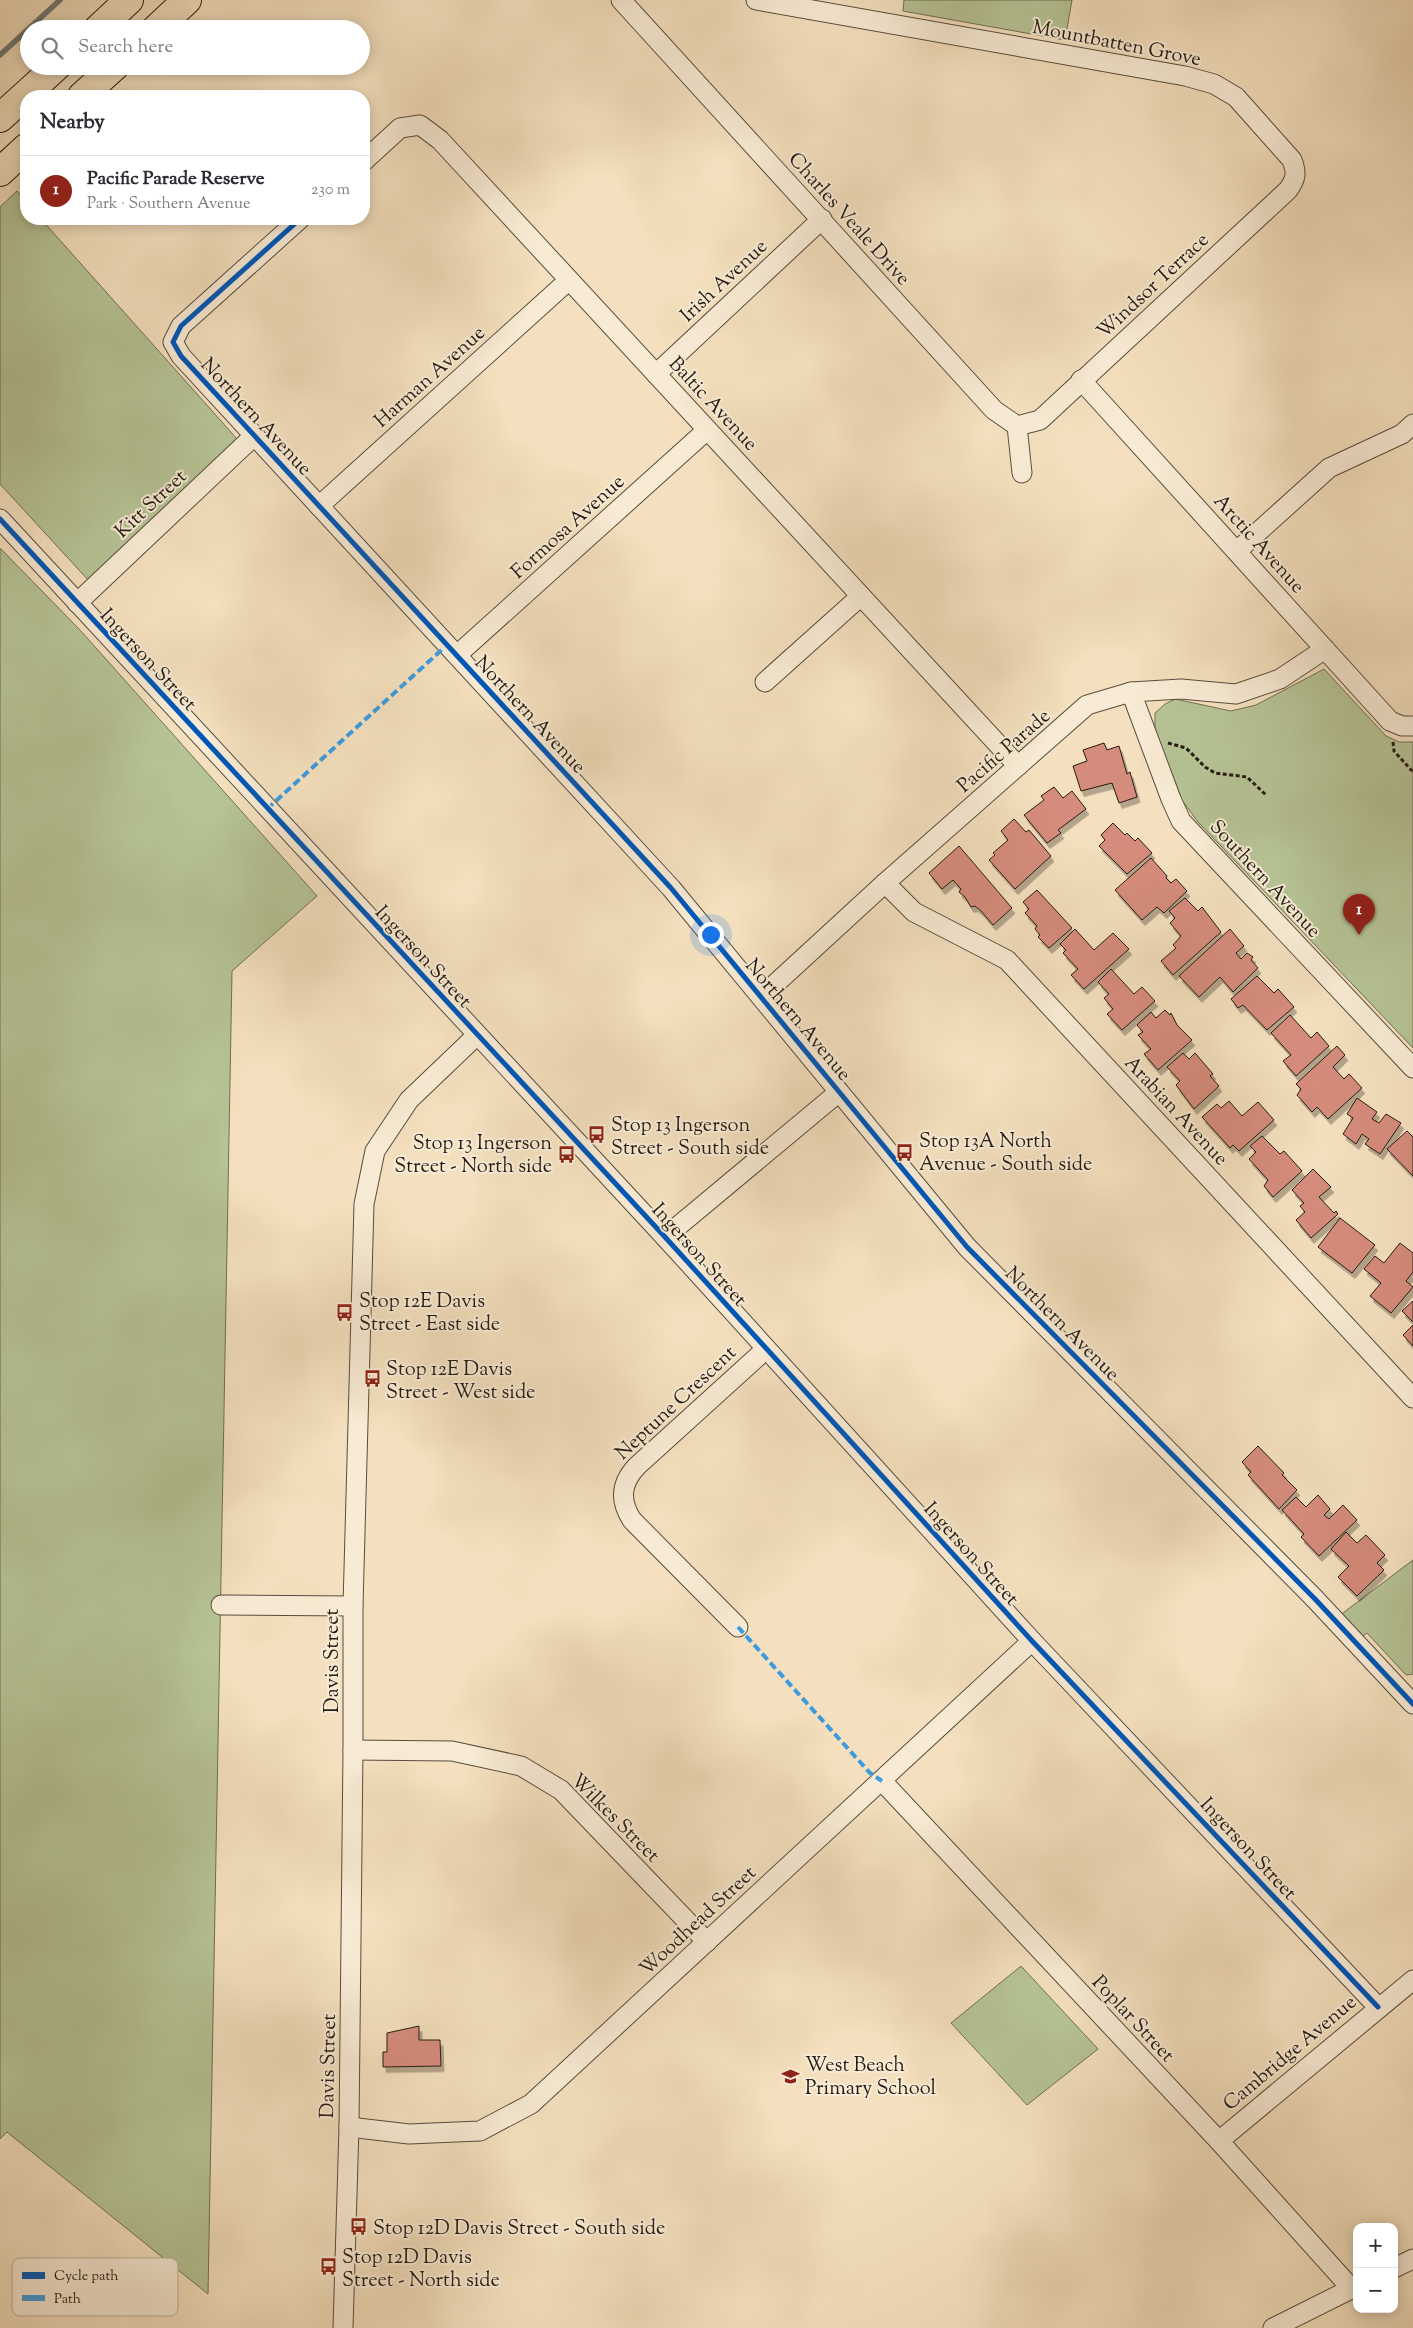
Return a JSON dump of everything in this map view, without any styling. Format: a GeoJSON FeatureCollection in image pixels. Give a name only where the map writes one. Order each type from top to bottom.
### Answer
{"type":"FeatureCollection","features":[{"type":"Feature","properties":{"kind":"main road"},"geometry":{"type":"LineString","coordinates":[[108,20],[129,0]]}},
{"type":"Feature","properties":{"kind":"main road"},"geometry":{"type":"LineString","coordinates":[[166,20],[187,0]]}},
{"type":"Feature","properties":{"kind":"main road"},"geometry":{"type":"LineString","coordinates":[[31,90],[47,75]]}},
{"type":"Feature","properties":{"kind":"main road"},"geometry":{"type":"LineString","coordinates":[[89,90],[105,75]]}},
{"type":"Feature","properties":{"kind":"main road"},"geometry":{"type":"LineString","coordinates":[[0,118],[20,100]]}},
{"type":"Feature","properties":{"kind":"main road"},"geometry":{"type":"LineString","coordinates":[[0,172],[20,154]]}},
{"type":"Feature","properties":{"kind":"street","name":"Charles Veale Drive"},"geometry":{"type":"LineString","coordinates":[[621,0],[994,410],[1018,426]]}},
{"type":"Feature","properties":{"kind":"street","name":"Mountbatten Grove"},"geometry":{"type":"LineString","coordinates":[[756,0],[1185,76],[1214,84],[1236,97],[1292,160]]}},
{"type":"Feature","properties":{"kind":"street","name":"Baltic Avenue"},"geometry":{"type":"LineString","coordinates":[[370,156],[400,128],[420,125],[440,140],[1018,766]]}},
{"type":"Feature","properties":{"kind":"street","name":"Windsor Terrace"},"geometry":{"type":"LineString","coordinates":[[1018,426],[1040,420],[1288,190],[1294,181],[1296,172],[1292,160]]}},
{"type":"Feature","properties":{"kind":"street","name":"Irish Avenue"},"geometry":{"type":"LineString","coordinates":[[656,374],[822,219]]}},
{"type":"Feature","properties":{"kind":"street","name":"Northern Avenue"},"geometry":{"type":"LineString","coordinates":[[293,225],[181,326],[173,342],[181,356],[671,888],[967,1247],[1315,1599],[1412,1702]]}},
{"type":"Feature","properties":{"kind":"street","name":"Harman Avenue"},"geometry":{"type":"LineString","coordinates":[[319,506],[569,280]]}},
{"type":"Feature","properties":{"kind":"street","name":"Arctic Avenue"},"geometry":{"type":"LineString","coordinates":[[1081,380],[1390,721]]}},
{"type":"Feature","properties":{"kind":"street"},"geometry":{"type":"LineString","coordinates":[[1237,551],[1329,468],[1402,434],[1413,424]]}},
{"type":"Feature","properties":{"kind":"street"},"geometry":{"type":"LineString","coordinates":[[1018,426],[1022,473]]}},
{"type":"Feature","properties":{"kind":"street","name":"Formosa Avenue"},"geometry":{"type":"LineString","coordinates":[[457,655],[707,430]]}},
{"type":"Feature","properties":{"kind":"street","name":"Kitt Street"},"geometry":{"type":"LineString","coordinates":[[77,603],[254,436]]}},
{"type":"Feature","properties":{"kind":"street","name":"Ingerson Street"},"geometry":{"type":"LineString","coordinates":[[0,519],[665,1237],[1032,1641],[1378,2007]]}},
{"type":"Feature","properties":{"kind":"street"},"geometry":{"type":"LineString","coordinates":[[764,682],[861,596]]}},
{"type":"Feature","properties":{"kind":"street","name":"Pacific Parade"},"geometry":{"type":"LineString","coordinates":[[761,997],[885,882],[1087,705],[1132,692],[1181,688],[1236,694],[1280,679],[1325,649]]}},
{"type":"Feature","properties":{"kind":"street","name":"Southern Avenue"},"geometry":{"type":"LineString","coordinates":[[1132,692],[1150,744],[1181,820],[1413,1068]]}},
{"type":"Feature","properties":{"kind":"street"},"geometry":{"type":"LineString","coordinates":[[1390,721],[1402,726],[1412,726]]}},
{"type":"Feature","properties":{"kind":"street","name":"Arabian Avenue"},"geometry":{"type":"LineString","coordinates":[[885,882],[914,912],[1007,960],[1413,1398]]}},
{"type":"Feature","properties":{"kind":"street","name":"Davis Street"},"geometry":{"type":"LineString","coordinates":[[343,2328],[349,2127],[354,1750],[353,1606],[364,1204],[376,1151],[409,1100],[477,1035]]}},
{"type":"Feature","properties":{"kind":"street"},"geometry":{"type":"LineString","coordinates":[[665,1237],[840,1092]]}},
{"type":"Feature","properties":{"kind":"street","name":"Neptune Crescent"},"geometry":{"type":"LineString","coordinates":[[738,1627],[632,1520],[624,1503],[624,1484],[637,1466],[766,1349]]}},
{"type":"Feature","properties":{"kind":"street"},"geometry":{"type":"LineString","coordinates":[[220,1605],[353,1606]]}},
{"type":"Feature","properties":{"kind":"street","name":"Woodhead Street"},"geometry":{"type":"LineString","coordinates":[[349,2127],[409,2134],[480,2131],[531,2104],[1032,1641]]}},
{"type":"Feature","properties":{"kind":"street","name":"Wilkes Street"},"geometry":{"type":"LineString","coordinates":[[354,1750],[452,1751],[521,1766],[561,1790],[707,1942]]}},
{"type":"Feature","properties":{"kind":"street","name":"Poplar Street"},"geometry":{"type":"LineString","coordinates":[[882,1781],[1353,2286]]}},
{"type":"Feature","properties":{"kind":"street","name":"Cambridge Avenue"},"geometry":{"type":"LineString","coordinates":[[1219,2141],[1378,2007],[1413,1980]]}},
{"type":"Feature","properties":{"kind":"street"},"geometry":{"type":"LineString","coordinates":[[1398,2266],[1413,2259]]}},
{"type":"Feature","properties":{"kind":"street"},"geometry":{"type":"LineString","coordinates":[[1273,2328],[1353,2288]]}},
{"type":"Feature","properties":{"kind":"path"},"geometry":{"type":"LineString","coordinates":[[1390,721],[1394,751],[1413,772]]}},
{"type":"Feature","properties":{"kind":"path"},"geometry":{"type":"LineString","coordinates":[[1150,744],[1171,744],[1186,748],[1215,774],[1247,778],[1266,795]]}},
{"type":"Feature","properties":{"kind":"green space"},"geometry":{"type":"Polygon","coordinates":[[[904,0],[1072,0],[1065,40],[903,11],[904,0]]]}},
{"type":"Feature","properties":{"kind":"green space"},"geometry":{"type":"Polygon","coordinates":[[[17,191],[20,195],[20,225],[46,225],[238,440],[90,582],[0,484],[0,207],[17,191]]]}},
{"type":"Feature","properties":{"kind":"green space"},"geometry":{"type":"Polygon","coordinates":[[[0,548],[80,630],[317,896],[232,971],[208,2294],[178,2270],[178,2258],[163,2258],[7,2132],[0,2139],[0,548]]]}},
{"type":"Feature","properties":{"kind":"green space"},"geometry":{"type":"Polygon","coordinates":[[[1324,669],[1386,736],[1399,742],[1413,742],[1413,1048],[1198,822],[1178,795],[1155,729],[1155,713],[1165,704],[1175,699],[1231,711],[1256,705],[1324,669]]]}},
{"type":"Feature","properties":{"kind":"green space"},"geometry":{"type":"Polygon","coordinates":[[[1413,1560],[1413,1674],[1406,1675],[1367,1633],[1360,1638],[1339,1616],[1413,1560]]]}},
{"type":"Feature","properties":{"kind":"green space"},"geometry":{"type":"Polygon","coordinates":[[[1021,1966],[1098,2049],[1027,2105],[951,2023],[1021,1966]]]}},
{"type":"Feature","properties":{"kind":"building"},"geometry":{"type":"Polygon","coordinates":[[[1104,743],[1107,750],[1119,746],[1127,774],[1130,772],[1137,797],[1119,803],[1112,783],[1081,791],[1073,766],[1087,761],[1083,750],[1104,743]]]}},
{"type":"Feature","properties":{"kind":"building"},"geometry":{"type":"Polygon","coordinates":[[[1054,787],[1063,798],[1072,791],[1086,809],[1058,830],[1061,833],[1047,843],[1024,815],[1044,800],[1041,796],[1054,787]]]}},
{"type":"Feature","properties":{"kind":"building"},"geometry":{"type":"Polygon","coordinates":[[[1014,819],[1026,832],[1029,830],[1051,856],[1015,889],[989,860],[995,855],[993,853],[1008,840],[1001,831],[1014,819]]]}},
{"type":"Feature","properties":{"kind":"building"},"geometry":{"type":"Polygon","coordinates":[[[1113,823],[1125,835],[1127,833],[1135,841],[1138,838],[1152,853],[1127,874],[1099,846],[1105,840],[1101,835],[1113,823]]]}},
{"type":"Feature","properties":{"kind":"building"},"geometry":{"type":"Polygon","coordinates":[[[959,846],[1012,908],[993,925],[975,906],[971,907],[965,897],[959,892],[961,889],[953,880],[942,889],[929,873],[959,846]]]}},
{"type":"Feature","properties":{"kind":"building"},"geometry":{"type":"Polygon","coordinates":[[[1151,858],[1171,883],[1176,879],[1187,891],[1164,913],[1157,907],[1142,920],[1115,890],[1151,858]]]}},
{"type":"Feature","properties":{"kind":"building"},"geometry":{"type":"Polygon","coordinates":[[[1037,890],[1072,928],[1049,948],[1038,937],[1040,935],[1035,929],[1037,926],[1025,913],[1029,909],[1023,902],[1037,890]]]}},
{"type":"Feature","properties":{"kind":"building"},"geometry":{"type":"Polygon","coordinates":[[[1185,898],[1198,911],[1202,907],[1221,932],[1173,975],[1161,961],[1176,948],[1173,945],[1181,936],[1170,923],[1175,918],[1169,911],[1185,898]]]}},
{"type":"Feature","properties":{"kind":"building"},"geometry":{"type":"Polygon","coordinates":[[[1075,929],[1094,950],[1113,933],[1129,949],[1084,989],[1071,975],[1078,969],[1063,953],[1066,950],[1060,944],[1075,929]]]}},
{"type":"Feature","properties":{"kind":"building"},"geometry":{"type":"Polygon","coordinates":[[[1230,929],[1244,946],[1236,953],[1241,959],[1247,953],[1253,957],[1251,960],[1258,968],[1233,992],[1220,977],[1199,997],[1179,976],[1230,929]]]}},
{"type":"Feature","properties":{"kind":"building"},"geometry":{"type":"Polygon","coordinates":[[[1111,969],[1134,994],[1142,987],[1155,1001],[1122,1030],[1107,1014],[1113,1009],[1104,998],[1109,994],[1098,982],[1111,969]]]}},
{"type":"Feature","properties":{"kind":"building"},"geometry":{"type":"Polygon","coordinates":[[[1257,976],[1274,993],[1278,989],[1294,1007],[1267,1030],[1243,1005],[1238,1008],[1231,999],[1257,976]]]}},
{"type":"Feature","properties":{"kind":"building"},"geometry":{"type":"Polygon","coordinates":[[[1165,1010],[1170,1015],[1171,1013],[1177,1025],[1192,1040],[1158,1070],[1144,1054],[1151,1049],[1138,1035],[1143,1032],[1137,1025],[1151,1012],[1156,1018],[1165,1010]]]}},
{"type":"Feature","properties":{"kind":"building"},"geometry":{"type":"Polygon","coordinates":[[[1290,1015],[1311,1038],[1317,1032],[1329,1046],[1296,1076],[1283,1061],[1291,1055],[1271,1033],[1290,1015]]]}},
{"type":"Feature","properties":{"kind":"building"},"geometry":{"type":"Polygon","coordinates":[[[1337,1046],[1345,1055],[1333,1067],[1344,1079],[1349,1074],[1362,1088],[1328,1119],[1317,1107],[1312,1112],[1297,1095],[1301,1089],[1296,1084],[1337,1046]]]}},
{"type":"Feature","properties":{"kind":"building"},"geometry":{"type":"Polygon","coordinates":[[[1183,1053],[1189,1059],[1195,1053],[1213,1074],[1210,1076],[1219,1086],[1194,1109],[1176,1085],[1180,1081],[1167,1067],[1183,1053]]]}},
{"type":"Feature","properties":{"kind":"building"},"geometry":{"type":"Polygon","coordinates":[[[1357,1098],[1377,1112],[1372,1119],[1379,1123],[1386,1114],[1401,1123],[1380,1154],[1365,1144],[1369,1139],[1362,1134],[1356,1144],[1343,1134],[1353,1118],[1347,1114],[1357,1098]]]}},
{"type":"Feature","properties":{"kind":"building"},"geometry":{"type":"Polygon","coordinates":[[[1229,1101],[1242,1116],[1258,1102],[1274,1120],[1239,1151],[1233,1145],[1230,1148],[1202,1117],[1217,1104],[1221,1108],[1229,1101]]]}},
{"type":"Feature","properties":{"kind":"building"},"geometry":{"type":"Polygon","coordinates":[[[1407,1131],[1413,1137],[1413,1176],[1387,1149],[1407,1131]]]}},
{"type":"Feature","properties":{"kind":"building"},"geometry":{"type":"Polygon","coordinates":[[[1262,1136],[1280,1154],[1284,1151],[1302,1171],[1273,1197],[1264,1186],[1268,1180],[1249,1159],[1256,1152],[1250,1146],[1262,1136]]]}},
{"type":"Feature","properties":{"kind":"building"},"geometry":{"type":"Polygon","coordinates":[[[1313,1169],[1331,1187],[1319,1197],[1334,1213],[1336,1211],[1338,1214],[1311,1238],[1296,1220],[1305,1212],[1300,1206],[1304,1203],[1292,1190],[1313,1169]]]}},
{"type":"Feature","properties":{"kind":"building"},"geometry":{"type":"Polygon","coordinates":[[[1340,1218],[1375,1245],[1352,1273],[1318,1247],[1340,1218]]]}},
{"type":"Feature","properties":{"kind":"building"},"geometry":{"type":"Polygon","coordinates":[[[1400,1243],[1413,1253],[1413,1272],[1406,1281],[1413,1287],[1391,1313],[1370,1296],[1381,1283],[1364,1269],[1375,1256],[1384,1263],[1400,1243]]]}},
{"type":"Feature","properties":{"kind":"building"},"geometry":{"type":"Polygon","coordinates":[[[1413,1301],[1413,1322],[1402,1311],[1413,1301]]]}},
{"type":"Feature","properties":{"kind":"building"},"geometry":{"type":"Polygon","coordinates":[[[1413,1325],[1413,1346],[1403,1335],[1413,1325]]]}},
{"type":"Feature","properties":{"kind":"building"},"geometry":{"type":"Polygon","coordinates":[[[1258,1446],[1284,1473],[1282,1475],[1297,1490],[1279,1509],[1248,1475],[1251,1472],[1242,1462],[1258,1446]]]}},
{"type":"Feature","properties":{"kind":"building"},"geometry":{"type":"Polygon","coordinates":[[[1318,1495],[1330,1509],[1324,1515],[1329,1519],[1343,1505],[1357,1520],[1319,1556],[1301,1537],[1304,1534],[1282,1510],[1296,1497],[1306,1507],[1318,1495]]]}},
{"type":"Feature","properties":{"kind":"building"},"geometry":{"type":"Polygon","coordinates":[[[1346,1532],[1357,1543],[1366,1535],[1385,1555],[1377,1563],[1384,1570],[1357,1596],[1338,1577],[1349,1566],[1331,1549],[1346,1532]]]}},
{"type":"Feature","properties":{"kind":"building"},"geometry":{"type":"Polygon","coordinates":[[[419,2026],[419,2040],[440,2040],[441,2066],[383,2067],[383,2052],[387,2052],[387,2033],[419,2026]]]}},
{"type":"Feature","properties":{"kind":"waterway"},"geometry":{"type":"LineString","coordinates":[[38,20],[60,0]]}},
{"type":"Feature","properties":{"kind":"waterway"},"geometry":{"type":"LineString","coordinates":[[0,55],[20,37]]}},
{"type":"Feature","properties":{"kind":"marked path"},"geometry":{"type":"LineString","coordinates":[[267,809],[447,645]]}},
{"type":"Feature","properties":{"kind":"marked path"},"geometry":{"type":"LineString","coordinates":[[738,1627],[870,1773],[882,1781]]}},
{"type":"Feature","properties":{"kind":"cycle path"},"geometry":{"type":"LineString","coordinates":[[293,225],[181,326],[173,342],[181,356],[671,888],[967,1247],[1315,1599],[1413,1704]]}},
{"type":"Feature","properties":{"kind":"cycle path"},"geometry":{"type":"LineString","coordinates":[[0,519],[665,1237],[1032,1641],[1378,2007]]}},
{"type":"Feature","properties":{"kind":"place","name":"Pacific Parade Reserve"},"geometry":{"type":"Point","coordinates":[1359,935]}},
{"type":"Feature","properties":{"kind":"place","name":"Stop 13 Ingerson Street - South side"},"geometry":{"type":"Point","coordinates":[597,1135]}},
{"type":"Feature","properties":{"kind":"place","name":"Stop 13A North Avenue - South side"},"geometry":{"type":"Point","coordinates":[905,1152]}},
{"type":"Feature","properties":{"kind":"place","name":"Stop 13 Ingerson Street - North side"},"geometry":{"type":"Point","coordinates":[566,1154]}},
{"type":"Feature","properties":{"kind":"place","name":"Stop 12E Davis Street - East side"},"geometry":{"type":"Point","coordinates":[345,1312]}},
{"type":"Feature","properties":{"kind":"place","name":"Stop 12E Davis Street - West side"},"geometry":{"type":"Point","coordinates":[372,1379]}},
{"type":"Feature","properties":{"kind":"place","name":"West Beach Primary School"},"geometry":{"type":"Point","coordinates":[791,2076]}},
{"type":"Feature","properties":{"kind":"place","name":"Stop 12D Davis Street - South side"},"geometry":{"type":"Point","coordinates":[359,2227]}},
{"type":"Feature","properties":{"kind":"place","name":"Stop 12D Davis Street - North side"},"geometry":{"type":"Point","coordinates":[328,2267]}}]}
